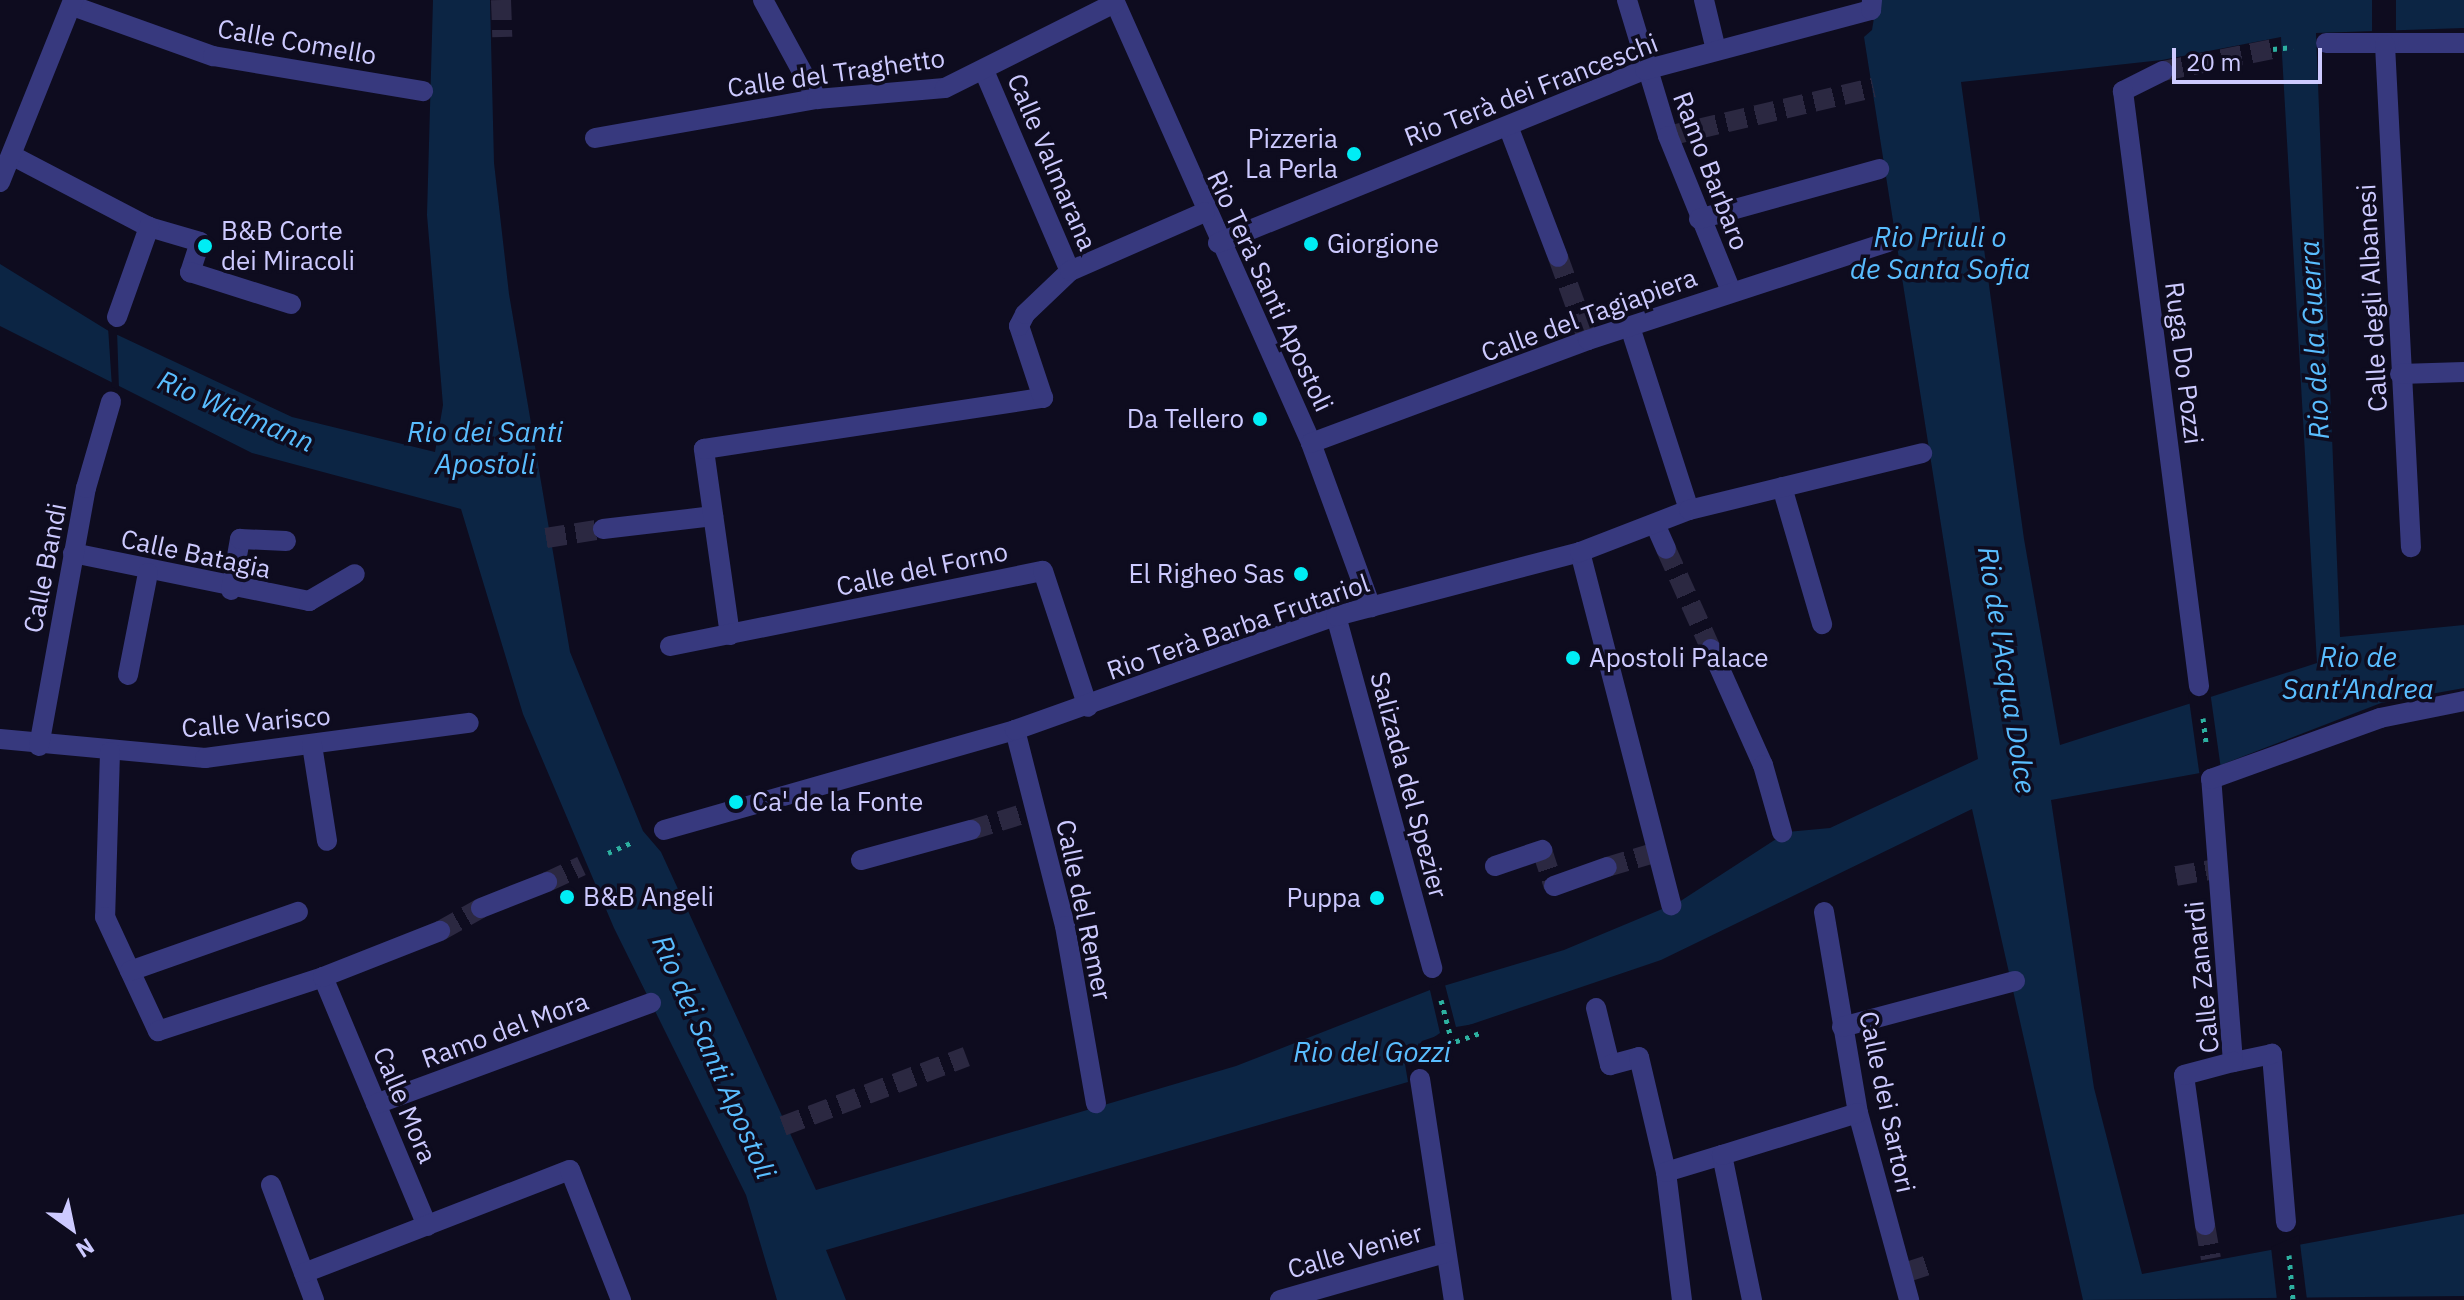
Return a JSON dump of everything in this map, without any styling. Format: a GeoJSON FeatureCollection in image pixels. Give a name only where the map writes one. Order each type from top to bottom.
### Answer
{"type":"FeatureCollection","features":[{"type":"Feature","properties":{"kind":"street"},"geometry":{"type":"LineString","coordinates":[[763,0],[817,99]]}},
{"type":"Feature","properties":{"kind":"street","name":"Ramo Barbaro"},"geometry":{"type":"LineString","coordinates":[[1627,0],[1645,70],[1699,219],[1731,291]]}},
{"type":"Feature","properties":{"kind":"street"},"geometry":{"type":"LineString","coordinates":[[1704,0],[1716,50]]}},
{"type":"Feature","properties":{"kind":"street","name":"Calle del Traghetto"},"geometry":{"type":"LineString","coordinates":[[595,138],[817,99],[945,88],[985,73],[1114,1]]}},
{"type":"Feature","properties":{"kind":"street","name":"Rio Terà Santi Apostoli"},"geometry":{"type":"LineString","coordinates":[[1114,1],[1218,243],[1311,443],[1371,607]]}},
{"type":"Feature","properties":{"kind":"street"},"geometry":{"type":"LineString","coordinates":[[0,182],[63,36],[73,3]]}},
{"type":"Feature","properties":{"kind":"street","name":"Calle Comello"},"geometry":{"type":"LineString","coordinates":[[73,3],[213,56],[423,91]]}},
{"type":"Feature","properties":{"kind":"street","name":"Rio Terà dei Franceschi"},"geometry":{"type":"LineString","coordinates":[[1218,243],[1645,70],[1871,5]]}},
{"type":"Feature","properties":{"kind":"street"},"geometry":{"type":"LineString","coordinates":[[2326,43],[2464,43]]}},
{"type":"Feature","properties":{"kind":"street","name":"Calle degli Albanesi"},"geometry":{"type":"LineString","coordinates":[[2385,45],[2411,547]]}},
{"type":"Feature","properties":{"kind":"street","name":"Ruga Do Pozzi"},"geometry":{"type":"LineString","coordinates":[[2163,71],[2123,91],[2199,686]]}},
{"type":"Feature","properties":{"kind":"street","name":"Calle Valmarana"},"geometry":{"type":"LineString","coordinates":[[985,73],[1070,271]]}},
{"type":"Feature","properties":{"kind":"street"},"geometry":{"type":"LineString","coordinates":[[1508,126],[1558,257]]}},
{"type":"Feature","properties":{"kind":"street"},"geometry":{"type":"LineString","coordinates":[[13,156],[149,227],[200,242],[190,272],[291,304]]}},
{"type":"Feature","properties":{"kind":"street","name":"Ramo Barbaro"},"geometry":{"type":"LineString","coordinates":[[1699,219],[1879,169]]}},
{"type":"Feature","properties":{"kind":"street"},"geometry":{"type":"LineString","coordinates":[[730,635],[704,449],[1043,398],[1019,326],[1070,271],[1205,212]]}},
{"type":"Feature","properties":{"kind":"street"},"geometry":{"type":"LineString","coordinates":[[117,317],[149,227]]}},
{"type":"Feature","properties":{"kind":"street","name":"Calle del Tagiapiera"},"geometry":{"type":"LineString","coordinates":[[1311,443],[1731,291],[1887,242]]}},
{"type":"Feature","properties":{"kind":"street"},"geometry":{"type":"LineString","coordinates":[[1630,327],[1689,510]]}},
{"type":"Feature","properties":{"kind":"street"},"geometry":{"type":"LineString","coordinates":[[2400,374],[2464,372]]}},
{"type":"Feature","properties":{"kind":"street","name":"Calle Bandi"},"geometry":{"type":"LineString","coordinates":[[39,746],[73,553],[111,402]]}},
{"type":"Feature","properties":{"kind":"street","name":"Rio Terà Barba Frutariol"},"geometry":{"type":"LineString","coordinates":[[664,830],[1015,730],[1088,707],[1336,616],[1580,552],[1689,510],[1922,453]]}},
{"type":"Feature","properties":{"kind":"street"},"geometry":{"type":"LineString","coordinates":[[1782,487],[1822,624]]}},
{"type":"Feature","properties":{"kind":"street"},"geometry":{"type":"LineString","coordinates":[[603,529],[713,516]]}},
{"type":"Feature","properties":{"kind":"street"},"geometry":{"type":"LineString","coordinates":[[1655,524],[1666,549]]}},
{"type":"Feature","properties":{"kind":"street"},"geometry":{"type":"LineString","coordinates":[[231,590],[240,539],[286,541]]}},
{"type":"Feature","properties":{"kind":"street"},"geometry":{"type":"LineString","coordinates":[[1580,552],[1671,905]]}},
{"type":"Feature","properties":{"kind":"street","name":"Calle Batagia"},"geometry":{"type":"LineString","coordinates":[[73,553],[231,590],[309,601],[355,574]]}},
{"type":"Feature","properties":{"kind":"street","name":"Calle del Forno"},"geometry":{"type":"LineString","coordinates":[[670,646],[1043,571],[1088,707]]}},
{"type":"Feature","properties":{"kind":"street"},"geometry":{"type":"LineString","coordinates":[[128,675],[148,573]]}},
{"type":"Feature","properties":{"kind":"street","name":"Salizada del Spezier"},"geometry":{"type":"LineString","coordinates":[[1336,616],[1432,968]]}},
{"type":"Feature","properties":{"kind":"street"},"geometry":{"type":"LineString","coordinates":[[1711,649],[1763,765],[1782,832]]}},
{"type":"Feature","properties":{"kind":"street","name":"Calle Zanardi"},"geometry":{"type":"LineString","coordinates":[[2286,1222],[2272,1054],[2233,1062],[2215,870],[2211,779],[2380,718],[2464,701]]}},
{"type":"Feature","properties":{"kind":"street","name":"Calle Varisco"},"geometry":{"type":"LineString","coordinates":[[0,739],[39,746],[205,758],[469,723]]}},
{"type":"Feature","properties":{"kind":"street","name":"Calle del Remer"},"geometry":{"type":"LineString","coordinates":[[1015,730],[1065,926],[1096,1103]]}},
{"type":"Feature","properties":{"kind":"street"},"geometry":{"type":"LineString","coordinates":[[312,745],[327,841]]}},
{"type":"Feature","properties":{"kind":"street"},"geometry":{"type":"LineString","coordinates":[[110,752],[105,917],[158,1031],[323,977],[440,931]]}},
{"type":"Feature","properties":{"kind":"street"},"geometry":{"type":"LineString","coordinates":[[861,860],[971,830]]}},
{"type":"Feature","properties":{"kind":"street"},"geometry":{"type":"LineString","coordinates":[[1495,866],[1542,850]]}},
{"type":"Feature","properties":{"kind":"street"},"geometry":{"type":"LineString","coordinates":[[1554,886],[1607,867]]}},
{"type":"Feature","properties":{"kind":"street"},"geometry":{"type":"LineString","coordinates":[[481,908],[547,882]]}},
{"type":"Feature","properties":{"kind":"street"},"geometry":{"type":"LineString","coordinates":[[130,971],[298,912]]}},
{"type":"Feature","properties":{"kind":"street","name":"Calle dei Sartori"},"geometry":{"type":"LineString","coordinates":[[1824,912],[1858,1113],[1904,1272],[1909,1300]]}},
{"type":"Feature","properties":{"kind":"street","name":"Calle Mora"},"geometry":{"type":"LineString","coordinates":[[323,977],[425,1227]]}},
{"type":"Feature","properties":{"kind":"street"},"geometry":{"type":"LineString","coordinates":[[1842,1027],[2015,981]]}},
{"type":"Feature","properties":{"kind":"street","name":"Ramo del Mora"},"geometry":{"type":"LineString","coordinates":[[376,1104],[651,1003]]}},
{"type":"Feature","properties":{"kind":"street"},"geometry":{"type":"LineString","coordinates":[[1596,1008],[1610,1065],[1639,1057],[1665,1169],[1682,1300]]}},
{"type":"Feature","properties":{"kind":"street"},"geometry":{"type":"LineString","coordinates":[[2205,1225],[2184,1075],[2233,1062]]}},
{"type":"Feature","properties":{"kind":"street"},"geometry":{"type":"LineString","coordinates":[[1420,1079],[1454,1300]]}},
{"type":"Feature","properties":{"kind":"street"},"geometry":{"type":"LineString","coordinates":[[1665,1169],[1722,1155],[1858,1113]]}},
{"type":"Feature","properties":{"kind":"street"},"geometry":{"type":"LineString","coordinates":[[1722,1155],[1752,1300]]}},
{"type":"Feature","properties":{"kind":"street"},"geometry":{"type":"LineString","coordinates":[[304,1273],[570,1170],[621,1300]]}},
{"type":"Feature","properties":{"kind":"street"},"geometry":{"type":"LineString","coordinates":[[271,1185],[314,1300]]}},
{"type":"Feature","properties":{"kind":"street","name":"Calle Venier"},"geometry":{"type":"LineString","coordinates":[[1280,1300],[1445,1253]]}},
{"type":"Feature","properties":{"kind":"path"},"geometry":{"type":"LineString","coordinates":[[2273,49],[2292,47]]}},
{"type":"Feature","properties":{"kind":"path"},"geometry":{"type":"LineString","coordinates":[[2202,715],[2207,752]]}},
{"type":"Feature","properties":{"kind":"path"},"geometry":{"type":"LineString","coordinates":[[608,853],[627,845]]}},
{"type":"Feature","properties":{"kind":"path"},"geometry":{"type":"LineString","coordinates":[[1444,1011],[1452,1042],[1483,1032]]}},
{"type":"Feature","properties":{"kind":"path"},"geometry":{"type":"LineString","coordinates":[[2291,1284],[2293,1300]]}},
{"type":"Feature","properties":{"kind":"water"},"geometry":{"type":"Polygon","coordinates":[[[433,0],[490,0],[494,163],[509,294],[570,652],[643,831],[661,852],[816,1190],[1236,1066],[1430,990],[1564,950],[1679,902],[1787,832],[1830,828],[1978,759],[1864,37],[1872,30],[1877,0],[2464,0],[2464,28],[2316,33],[2340,637],[2464,625],[2464,688],[2381,703],[2200,773],[2051,800],[2094,1088],[2142,1274],[2464,1214],[2464,1296],[2083,1300],[1972,809],[1661,960],[1422,1041],[1405,1064],[1408,1082],[826,1250],[846,1300],[777,1300],[746,1195],[614,928],[523,714],[461,509],[252,453],[0,326],[0,264],[107,330],[292,417],[435,452],[443,405],[427,215],[433,0]],[[2281,37],[2162,60],[1961,82],[2024,539],[2060,745],[2317,663],[2281,37]]]}},
{"type":"Feature","properties":{"kind":"pier"},"geometry":{"type":"Polygon","coordinates":[[[2372,0],[2396,0],[2396,34],[2372,34],[2372,0]]]}},
{"type":"Feature","properties":{"kind":"pier"},"geometry":{"type":"Polygon","coordinates":[[[108,327],[117,330],[119,390],[112,387],[108,327]]]}},
{"type":"Feature","properties":{"kind":"pier"},"geometry":{"type":"Polygon","coordinates":[[[2210,691],[2221,770],[2199,773],[2188,694],[2210,691]]]}},
{"type":"Feature","properties":{"kind":"pier"},"geometry":{"type":"Polygon","coordinates":[[[1444,981],[1456,1027],[1480,1023],[1416,1050],[1408,1082],[1408,1055],[1440,1033],[1429,986],[1444,981]]]}},
{"type":"Feature","properties":{"kind":"pier"},"geometry":{"type":"Polygon","coordinates":[[[2299,1235],[2307,1300],[2277,1300],[2271,1247],[2299,1235]]]}},
{"type":"Feature","properties":{"kind":"tunnel"},"geometry":{"type":"LineString","coordinates":[[501,0],[502,37]]}},
{"type":"Feature","properties":{"kind":"tunnel"},"geometry":{"type":"LineString","coordinates":[[2163,71],[2273,49]]}},
{"type":"Feature","properties":{"kind":"tunnel"},"geometry":{"type":"LineString","coordinates":[[1668,136],[1873,88]]}},
{"type":"Feature","properties":{"kind":"tunnel"},"geometry":{"type":"LineString","coordinates":[[1558,257],[1588,340]]}},
{"type":"Feature","properties":{"kind":"tunnel"},"geometry":{"type":"LineString","coordinates":[[546,538],[603,529]]}},
{"type":"Feature","properties":{"kind":"tunnel"},"geometry":{"type":"LineString","coordinates":[[1666,549],[1711,649]]}},
{"type":"Feature","properties":{"kind":"tunnel"},"geometry":{"type":"LineString","coordinates":[[971,830],[1036,810]]}},
{"type":"Feature","properties":{"kind":"tunnel"},"geometry":{"type":"LineString","coordinates":[[1542,850],[1554,886]]}},
{"type":"Feature","properties":{"kind":"tunnel"},"geometry":{"type":"LineString","coordinates":[[1607,867],[1657,852]]}},
{"type":"Feature","properties":{"kind":"tunnel"},"geometry":{"type":"LineString","coordinates":[[547,882],[582,866]]}},
{"type":"Feature","properties":{"kind":"tunnel"},"geometry":{"type":"LineString","coordinates":[[2176,876],[2211,870]]}},
{"type":"Feature","properties":{"kind":"tunnel"},"geometry":{"type":"LineString","coordinates":[[440,931],[481,908]]}},
{"type":"Feature","properties":{"kind":"tunnel"},"geometry":{"type":"LineString","coordinates":[[783,1126],[966,1057]]}},
{"type":"Feature","properties":{"kind":"tunnel"},"geometry":{"type":"LineString","coordinates":[[2205,1225],[2211,1258]]}},
{"type":"Feature","properties":{"kind":"tunnel"},"geometry":{"type":"LineString","coordinates":[[1907,1272],[1935,1263]]}},
{"type":"Feature","properties":{"kind":"place","name":"Pizzeria La Perla"},"geometry":{"type":"Point","coordinates":[1354,154]}},
{"type":"Feature","properties":{"kind":"place","name":"Giorgione"},"geometry":{"type":"Point","coordinates":[1311,244]}},
{"type":"Feature","properties":{"kind":"place","name":"B&B Corte dei Miracoli"},"geometry":{"type":"Point","coordinates":[205,246]}},
{"type":"Feature","properties":{"kind":"place","name":"Da Tellero"},"geometry":{"type":"Point","coordinates":[1260,419]}},
{"type":"Feature","properties":{"kind":"place","name":"El Righeo Sas"},"geometry":{"type":"Point","coordinates":[1301,574]}},
{"type":"Feature","properties":{"kind":"place","name":"Apostoli Palace"},"geometry":{"type":"Point","coordinates":[1573,658]}},
{"type":"Feature","properties":{"kind":"place","name":"Ca' de la Fonte"},"geometry":{"type":"Point","coordinates":[736,802]}},
{"type":"Feature","properties":{"kind":"place","name":"B&B Angeli"},"geometry":{"type":"Point","coordinates":[567,897]}},
{"type":"Feature","properties":{"kind":"place","name":"Puppa"},"geometry":{"type":"Point","coordinates":[1377,898]}},
{"type":"Feature","properties":{"kind":"water label","name":"Rio Priuli o de Santa Sofia"},"geometry":{"type":"Point","coordinates":[1940,253]}},
{"type":"Feature","properties":{"kind":"water label","name":"Rio de la Guerra"},"geometry":{"type":"Point","coordinates":[2314,340]}},
{"type":"Feature","properties":{"kind":"water label","name":"Rio Widmann"},"geometry":{"type":"Point","coordinates":[236,411]}},
{"type":"Feature","properties":{"kind":"water label","name":"Rio dei Santi Apostoli"},"geometry":{"type":"Point","coordinates":[485,448]}},
{"type":"Feature","properties":{"kind":"water label","name":"Rio de l'Acqua Dolce"},"geometry":{"type":"Point","coordinates":[2007,670]}},
{"type":"Feature","properties":{"kind":"water label","name":"Rio de Sant'Andrea"},"geometry":{"type":"Point","coordinates":[2358,673]}},
{"type":"Feature","properties":{"kind":"water label","name":"Rio del Gozzi"},"geometry":{"type":"Point","coordinates":[1372,1052]}},
{"type":"Feature","properties":{"kind":"water label","name":"Rio dei Santi Apostoli"},"geometry":{"type":"Point","coordinates":[714,1057]}}]}
